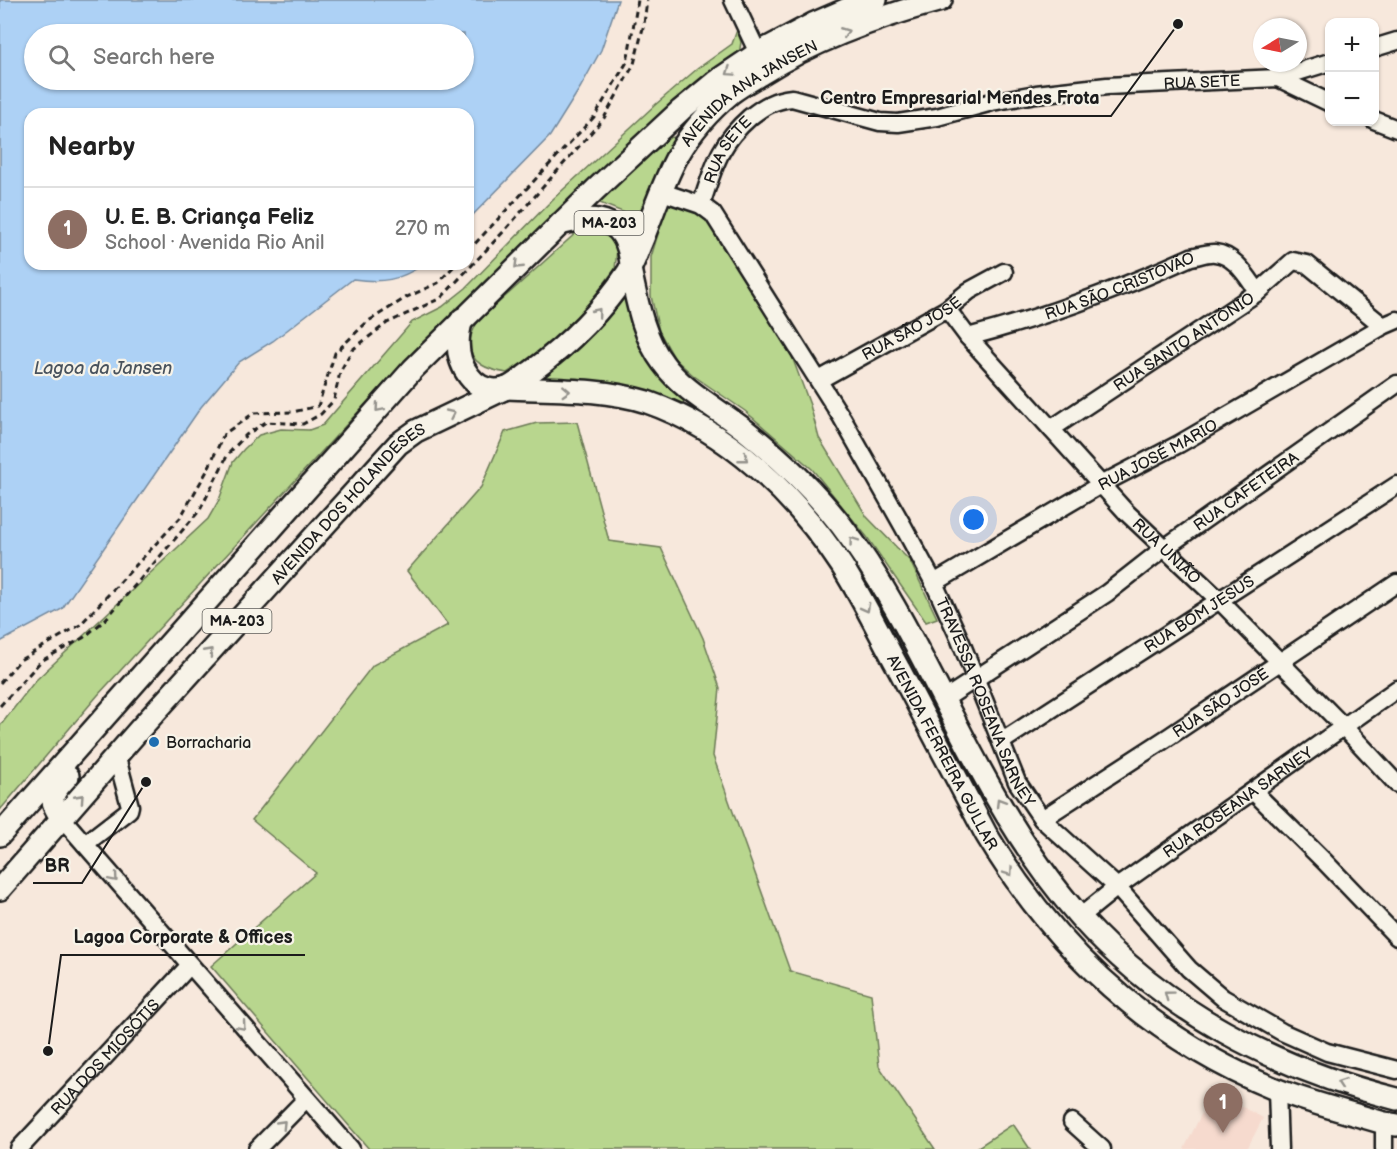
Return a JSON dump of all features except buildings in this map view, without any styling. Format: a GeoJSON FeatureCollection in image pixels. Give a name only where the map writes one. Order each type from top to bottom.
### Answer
{"type":"FeatureCollection","features":[{"type":"Feature","properties":{"kind":"main road","name":"AVENIDA ANA JANSEN"},"geometry":{"type":"LineString","coordinates":[[560,224],[681,110],[715,82],[758,53],[813,24],[876,0]]}},
{"type":"Feature","properties":{"kind":"main road","name":"AVENIDA ANA JANSEN"},"geometry":{"type":"LineString","coordinates":[[631,267],[677,156],[701,120],[733,92],[774,66],[814,45],[873,20],[941,0]]}},
{"type":"Feature","properties":{"kind":"main road","name":"MA-203"},"geometry":{"type":"LineString","coordinates":[[0,835],[413,369],[462,320],[560,224],[589,218],[604,220],[611,224],[627,240],[631,267],[592,319],[573,338],[550,358],[505,388]]}},
{"type":"Feature","properties":{"kind":"main road","name":"AVENIDA FERREIRA GULLAR"},"geometry":{"type":"LineString","coordinates":[[631,267],[644,324],[664,365],[681,382],[777,456],[824,503],[857,546],[1011,821],[1080,917],[1142,976],[1170,998],[1220,1030],[1257,1050],[1310,1073],[1356,1089],[1397,1099]]}},
{"type":"Feature","properties":{"kind":"main road","name":"AVENIDA FERREIRA GULLAR"},"geometry":{"type":"LineString","coordinates":[[462,320],[458,345],[459,355],[470,378],[482,387],[494,390],[505,388],[611,393],[645,402],[689,421],[760,470],[794,505],[840,564],[1007,869],[1053,929],[1084,963],[1148,1019],[1244,1075],[1277,1090],[1390,1124]]}},
{"type":"Feature","properties":{"kind":"main road","name":"AVENIDA DOS HOLANDESES"},"geometry":{"type":"LineString","coordinates":[[0,889],[117,758],[139,730],[398,444],[416,431],[505,388]]}},
{"type":"Feature","properties":{"kind":"main road"},"geometry":{"type":"LineString","coordinates":[[62,818],[55,810],[53,803],[56,789],[233,590],[246,558]]}},
{"type":"Feature","properties":{"kind":"main road"},"geometry":{"type":"LineString","coordinates":[[909,688],[930,675]]}},
{"type":"Feature","properties":{"kind":"street"},"geometry":{"type":"LineString","coordinates":[[733,0],[758,53]]}},
{"type":"Feature","properties":{"kind":"street"},"geometry":{"type":"LineString","coordinates":[[1379,46],[1397,41]]}},
{"type":"Feature","properties":{"kind":"street"},"geometry":{"type":"LineString","coordinates":[[1278,78],[1325,63]]}},
{"type":"Feature","properties":{"kind":"street","name":"RUA SETE"},"geometry":{"type":"LineString","coordinates":[[701,205],[716,162],[728,138],[763,106],[781,99],[792,98],[879,122],[898,123],[938,117],[992,102],[1036,94],[1107,86],[1278,78],[1325,101]]}},
{"type":"Feature","properties":{"kind":"street"},"geometry":{"type":"LineString","coordinates":[[1379,122],[1397,129]]}},
{"type":"Feature","properties":{"kind":"street"},"geometry":{"type":"LineString","coordinates":[[662,192],[701,205]]}},
{"type":"Feature","properties":{"kind":"street","name":"TRAVESSA ROSEANA SARNEY"},"geometry":{"type":"LineString","coordinates":[[701,205],[721,224],[853,437],[934,583],[975,677],[1017,783],[1042,819],[1117,887],[1189,969],[1223,998],[1282,1032],[1327,1052],[1397,1070]]}},
{"type":"Feature","properties":{"kind":"street","name":"RUA SÃO CRISTOVÃO"},"geometry":{"type":"LineString","coordinates":[[968,337],[1092,300],[1191,258],[1215,253],[1228,257],[1234,262],[1258,292]]}},
{"type":"Feature","properties":{"kind":"street","name":"RUA SANTO ANTÔNIO"},"geometry":{"type":"LineString","coordinates":[[1051,429],[1258,292],[1293,261],[1303,262],[1390,323]]}},
{"type":"Feature","properties":{"kind":"street","name":"RUA SÃO JOSÉ"},"geometry":{"type":"LineString","coordinates":[[819,380],[947,309],[969,291],[1004,272]]}},
{"type":"Feature","properties":{"kind":"street","name":"RUA UNIÃO"},"geometry":{"type":"LineString","coordinates":[[947,309],[968,337],[1100,485],[1163,549],[1219,600],[1397,784]]}},
{"type":"Feature","properties":{"kind":"street","name":"RUA JOSÉ MARIO"},"geometry":{"type":"LineString","coordinates":[[934,583],[1100,485],[1179,444],[1390,323]]}},
{"type":"Feature","properties":{"kind":"street","name":"RUA CAFETEIRA"},"geometry":{"type":"LineString","coordinates":[[943,700],[1107,593],[1163,549],[1397,384]]}},
{"type":"Feature","properties":{"kind":"street","name":"RUA BOM JESUS"},"geometry":{"type":"LineString","coordinates":[[1001,742],[1397,485]]}},
{"type":"Feature","properties":{"kind":"street","name":"RUA SÃO JOSÉ"},"geometry":{"type":"LineString","coordinates":[[1042,819],[1397,583]]}},
{"type":"Feature","properties":{"kind":"street","name":"RUA ROSEANA SARNEY"},"geometry":{"type":"LineString","coordinates":[[1080,917],[1117,887],[1397,689]]}},
{"type":"Feature","properties":{"kind":"street"},"geometry":{"type":"LineString","coordinates":[[85,844],[129,810],[130,806],[117,758]]}},
{"type":"Feature","properties":{"kind":"street"},"geometry":{"type":"LineString","coordinates":[[1253,791],[1397,937]]}},
{"type":"Feature","properties":{"kind":"street"},"geometry":{"type":"LineString","coordinates":[[62,818],[351,1149]]}},
{"type":"Feature","properties":{"kind":"street","name":"RUA DOS MIOSÓTIS"},"geometry":{"type":"LineString","coordinates":[[19,1149],[190,965]]}},
{"type":"Feature","properties":{"kind":"street"},"geometry":{"type":"LineString","coordinates":[[1277,1090],[1279,1149]]}},
{"type":"Feature","properties":{"kind":"street"},"geometry":{"type":"LineString","coordinates":[[257,1149],[306,1099]]}},
{"type":"Feature","properties":{"kind":"street"},"geometry":{"type":"LineString","coordinates":[[1071,1122],[1102,1149]]}},
{"type":"Feature","properties":{"kind":"street"},"geometry":{"type":"LineString","coordinates":[[1384,1149],[1390,1124]]}},
{"type":"Feature","properties":{"kind":"path"},"geometry":{"type":"LineString","coordinates":[[474,245],[594,117],[627,62],[638,0]]}},
{"type":"Feature","properties":{"kind":"path"},"geometry":{"type":"LineString","coordinates":[[474,263],[604,118],[634,64],[644,24],[647,0]]}},
{"type":"Feature","properties":{"kind":"path"},"geometry":{"type":"LineString","coordinates":[[0,683],[20,660],[80,625],[180,518],[207,471],[224,434],[254,413],[293,412],[318,406],[335,353],[367,322],[407,297],[438,283],[450,270]]}},
{"type":"Feature","properties":{"kind":"path"},"geometry":{"type":"LineString","coordinates":[[0,706],[40,661],[83,638],[105,620],[200,510],[228,454],[246,435],[266,422],[303,424],[321,414],[334,400],[340,372],[352,350],[387,323],[441,298],[467,270]]}},
{"type":"Feature","properties":{"kind":"shaded area"},"geometry":{"type":"Polygon","coordinates":[[[1213,1091],[1263,1118],[1247,1149],[1184,1149],[1213,1091]]]}},
{"type":"Feature","properties":{"kind":"green space"},"geometry":{"type":"Polygon","coordinates":[[[737,30],[741,42],[739,54],[640,136],[415,350],[98,695],[0,810],[0,726],[35,681],[208,519],[219,500],[233,462],[244,449],[259,435],[281,429],[309,430],[323,425],[412,322],[442,307],[466,288],[553,199],[655,105],[697,69],[732,44],[737,30]]]}},
{"type":"Feature","properties":{"kind":"green space"},"geometry":{"type":"Polygon","coordinates":[[[676,137],[640,219],[595,201],[661,138],[676,137]]]}},
{"type":"Feature","properties":{"kind":"green space"},"geometry":{"type":"Polygon","coordinates":[[[668,201],[699,212],[710,220],[785,338],[810,405],[819,438],[867,517],[910,561],[937,618],[926,622],[867,537],[812,469],[745,411],[694,376],[675,359],[659,331],[651,296],[651,257],[668,201]]]}},
{"type":"Feature","properties":{"kind":"green space"},"geometry":{"type":"Polygon","coordinates":[[[595,228],[608,234],[617,249],[615,269],[584,310],[550,345],[507,373],[487,368],[476,360],[470,349],[470,341],[477,322],[577,232],[595,228]]]}},
{"type":"Feature","properties":{"kind":"green space"},"geometry":{"type":"Polygon","coordinates":[[[627,290],[687,401],[674,406],[539,382],[538,376],[627,290]]]}},
{"type":"Feature","properties":{"kind":"green space"},"geometry":{"type":"Polygon","coordinates":[[[577,422],[609,541],[661,548],[703,638],[720,688],[713,756],[790,971],[871,994],[879,1066],[935,1149],[369,1149],[211,966],[316,873],[252,820],[373,665],[448,625],[407,571],[481,487],[505,432],[537,423],[577,422]]]}},
{"type":"Feature","properties":{"kind":"green space"},"geometry":{"type":"Polygon","coordinates":[[[1013,1124],[1030,1149],[975,1149],[1013,1124]]]}},
{"type":"Feature","properties":{"kind":"water","name":"Lagoa da Jansen"},"geometry":{"type":"Polygon","coordinates":[[[0,0],[618,0],[601,50],[550,136],[474,214],[474,108],[24,108],[24,270],[413,270],[390,279],[373,281],[353,279],[273,341],[239,362],[201,407],[62,609],[0,642],[0,0]]]}},
{"type":"Feature","properties":{"kind":"place","name":"Centro Empresarial Mendes Frota"},"geometry":{"type":"Point","coordinates":[1178,24]}},
{"type":"Feature","properties":{"kind":"place","name":"Borracharia"},"geometry":{"type":"Point","coordinates":[154,742]}},
{"type":"Feature","properties":{"kind":"place","name":"BR"},"geometry":{"type":"Point","coordinates":[146,782]}},
{"type":"Feature","properties":{"kind":"place","name":"Lagoa Corporate & Offices"},"geometry":{"type":"Point","coordinates":[48,1051]}},
{"type":"Feature","properties":{"kind":"place","name":"U. E. B. Criança Feliz"},"geometry":{"type":"Point","coordinates":[1223,1133]}}]}
